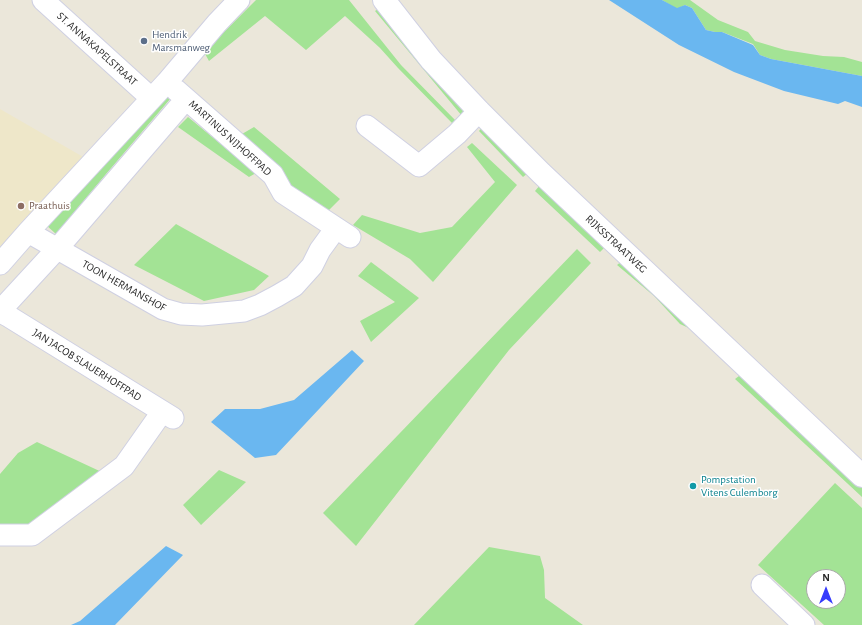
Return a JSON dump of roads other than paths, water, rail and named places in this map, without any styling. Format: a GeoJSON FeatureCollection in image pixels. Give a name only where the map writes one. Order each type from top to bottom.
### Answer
{"type":"FeatureCollection","features":[{"type":"Feature","properties":{"kind":"street","name":"ST. ANNAKAPELSTRAAT"},"geometry":{"type":"LineString","coordinates":[[43,0],[151,98]]}},
{"type":"Feature","properties":{"kind":"street"},"geometry":{"type":"LineString","coordinates":[[0,264],[167,82],[239,0]]}},
{"type":"Feature","properties":{"kind":"street","name":"RIJKSSTRAATWEG"},"geometry":{"type":"LineString","coordinates":[[384,0],[431,60],[479,111],[547,179],[862,476]]}},
{"type":"Feature","properties":{"kind":"street","name":"MARTINUS NIJHOFFPAD"},"geometry":{"type":"LineString","coordinates":[[167,82],[273,174],[283,192],[343,232]]}},
{"type":"Feature","properties":{"kind":"street"},"geometry":{"type":"LineString","coordinates":[[2,317],[56,248],[186,99]]}},
{"type":"Feature","properties":{"kind":"street"},"geometry":{"type":"LineString","coordinates":[[367,126],[419,166],[457,134],[479,111]]}},
{"type":"Feature","properties":{"kind":"street","name":"TOON HERMANSHOF"},"geometry":{"type":"LineString","coordinates":[[28,232],[163,309],[181,314],[210,315],[244,311],[266,302],[294,286],[312,266],[320,250],[343,232]]}},
{"type":"Feature","properties":{"kind":"street","name":"JAN JACOB SLAUERHOFFPAD"},"geometry":{"type":"LineString","coordinates":[[0,535],[32,535],[124,466],[168,415],[2,317]]}},
{"type":"Feature","properties":{"kind":"street"},"geometry":{"type":"LineString","coordinates":[[762,585],[804,625]]}},
{"type":"Feature","properties":{"kind":"water"},"geometry":{"type":"Polygon","coordinates":[[[609,0],[662,0],[677,8],[685,5],[692,8],[706,30],[722,32],[753,45],[760,55],[771,59],[862,76],[862,107],[845,101],[838,104],[784,91],[734,72],[679,45],[609,0]]]}},
{"type":"Feature","properties":{"kind":"water"},"geometry":{"type":"Polygon","coordinates":[[[352,350],[364,361],[276,455],[255,458],[211,422],[225,409],[260,409],[294,400],[352,350]]]}},
{"type":"Feature","properties":{"kind":"water"},"geometry":{"type":"Polygon","coordinates":[[[166,546],[183,555],[115,625],[71,625],[80,621],[166,546]]]}},
{"type":"Feature","properties":{"kind":"place","name":"Hendrik Marsmanweg"},"geometry":{"type":"Point","coordinates":[144,41]}},
{"type":"Feature","properties":{"kind":"place","name":"Praathuis"},"geometry":{"type":"Point","coordinates":[21,206]}},
{"type":"Feature","properties":{"kind":"place","name":"Pompstation Vitens Culemborg"},"geometry":{"type":"Point","coordinates":[693,486]}}]}
